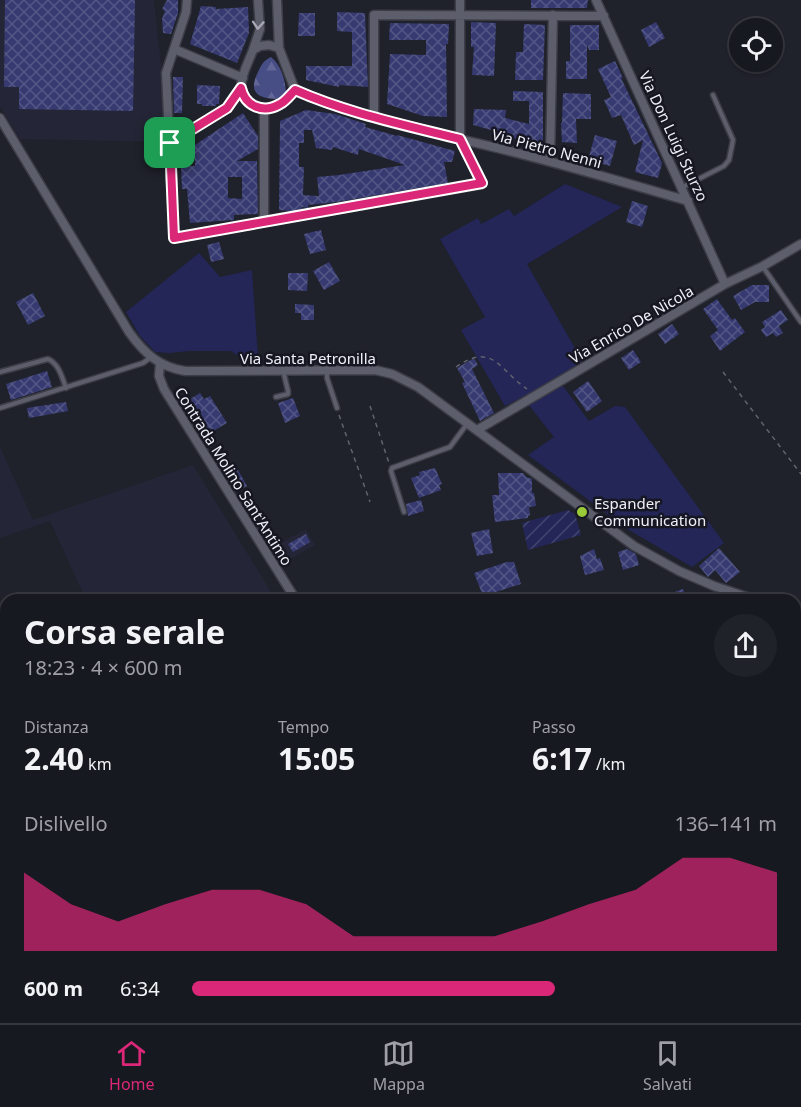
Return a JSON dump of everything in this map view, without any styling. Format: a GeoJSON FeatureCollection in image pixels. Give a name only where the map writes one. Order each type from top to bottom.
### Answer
{"type":"FeatureCollection","features":[{"type":"Feature","properties":{"kind":"street"},"geometry":{"type":"LineString","coordinates":[[187,0],[186,12],[166,74],[174,238],[482,183],[460,139],[460,0]]}},
{"type":"Feature","properties":{"kind":"street"},"geometry":{"type":"LineString","coordinates":[[258,0],[260,28],[241,88],[243,98],[248,103],[264,109],[282,104],[295,90],[279,48],[277,0]]}},
{"type":"Feature","properties":{"kind":"street","name":"Via Don Luigi Sturzo"},"geometry":{"type":"LineString","coordinates":[[596,0],[725,284]]}},
{"type":"Feature","properties":{"kind":"street"},"geometry":{"type":"LineString","coordinates":[[374,117],[374,15],[604,16]]}},
{"type":"Feature","properties":{"kind":"street"},"geometry":{"type":"LineString","coordinates":[[550,161],[553,15]]}},
{"type":"Feature","properties":{"kind":"street"},"geometry":{"type":"LineString","coordinates":[[253,50],[269,45],[279,48]]}},
{"type":"Feature","properties":{"kind":"street"},"geometry":{"type":"LineString","coordinates":[[174,48],[243,78]]}},
{"type":"Feature","properties":{"kind":"street"},"geometry":{"type":"LineString","coordinates":[[170,143],[227,108],[241,88]]}},
{"type":"Feature","properties":{"kind":"street","name":"Via Pietro Nenni"},"geometry":{"type":"LineString","coordinates":[[295,90],[374,117],[550,161],[688,201]]}},
{"type":"Feature","properties":{"kind":"street"},"geometry":{"type":"LineString","coordinates":[[264,109],[264,222]]}},
{"type":"Feature","properties":{"kind":"street","name":"Via Santa Petronilla"},"geometry":{"type":"LineString","coordinates":[[0,118],[129,332],[151,358],[172,369],[185,371],[327,369],[375,370],[392,374],[418,387],[634,546],[679,571],[738,594]]}},
{"type":"Feature","properties":{"kind":"street","name":"Via Enrico De Nicola"},"geometry":{"type":"LineString","coordinates":[[477,430],[725,284],[801,244]]}},
{"type":"Feature","properties":{"kind":"street","name":"Contrada Molino Sant'Antimo"},"geometry":{"type":"LineString","coordinates":[[160,363],[159,376],[164,388],[292,594]]}},
{"type":"Feature","properties":{"kind":"lane"},"geometry":{"type":"LineString","coordinates":[[682,188],[724,166],[729,160],[733,140],[713,95]]}},
{"type":"Feature","properties":{"kind":"lane"},"geometry":{"type":"LineString","coordinates":[[763,266],[801,322]]}},
{"type":"Feature","properties":{"kind":"lane"},"geometry":{"type":"LineString","coordinates":[[0,408],[143,363],[151,358]]}},
{"type":"Feature","properties":{"kind":"lane"},"geometry":{"type":"LineString","coordinates":[[0,372],[48,359],[59,370],[66,388]]}},
{"type":"Feature","properties":{"kind":"lane"},"geometry":{"type":"LineString","coordinates":[[276,398],[288,394],[283,369]]}},
{"type":"Feature","properties":{"kind":"lane"},"geometry":{"type":"LineString","coordinates":[[327,369],[327,378],[337,408]]}},
{"type":"Feature","properties":{"kind":"lane"},"geometry":{"type":"LineString","coordinates":[[404,512],[392,468],[450,447],[468,424]]}},
{"type":"Feature","properties":{"kind":"path"},"geometry":{"type":"LineString","coordinates":[[456,366],[474,356],[481,356],[501,364],[513,380],[529,391],[539,394]]}},
{"type":"Feature","properties":{"kind":"path"},"geometry":{"type":"LineString","coordinates":[[723,372],[801,474]]}},
{"type":"Feature","properties":{"kind":"path"},"geometry":{"type":"LineString","coordinates":[[370,406],[392,468]]}},
{"type":"Feature","properties":{"kind":"path"},"geometry":{"type":"LineString","coordinates":[[337,408],[370,502]]}},
{"type":"Feature","properties":{"kind":"shaded area"},"geometry":{"type":"Polygon","coordinates":[[[0,0],[154,0],[169,142],[20,139],[0,107],[0,0]]]}},
{"type":"Feature","properties":{"kind":"shaded area"},"geometry":{"type":"Polygon","coordinates":[[[565,184],[622,207],[527,264],[584,364],[505,406],[461,330],[485,317],[440,239],[478,218],[481,224],[509,209],[514,216],[565,184]]]}},
{"type":"Feature","properties":{"kind":"shaded area"},"geometry":{"type":"Polygon","coordinates":[[[199,253],[220,277],[252,270],[258,358],[243,359],[231,351],[155,352],[140,336],[126,312],[199,253]]]}},
{"type":"Feature","properties":{"kind":"shaded area"},"geometry":{"type":"Polygon","coordinates":[[[563,386],[589,421],[615,406],[625,407],[724,543],[692,567],[629,530],[528,455],[554,437],[528,404],[563,386]]]}},
{"type":"Feature","properties":{"kind":"shaded area"},"geometry":{"type":"Polygon","coordinates":[[[0,447],[33,520],[193,465],[272,594],[83,594],[50,521],[0,538],[0,447]]]}},
{"type":"Feature","properties":{"kind":"shaded area"},"geometry":{"type":"Polygon","coordinates":[[[568,510],[575,514],[581,535],[528,550],[522,523],[568,510]]]}},
{"type":"Feature","properties":{"kind":"shaded area"},"geometry":{"type":"Polygon","coordinates":[[[306,529],[315,545],[279,566],[268,550],[306,529]]]}},
{"type":"Feature","properties":{"kind":"green space"},"geometry":{"type":"Polygon","coordinates":[[[271,57],[280,68],[286,92],[278,99],[260,96],[254,89],[260,67],[271,57]]]}},
{"type":"Feature","properties":{"kind":"building"},"geometry":{"type":"Polygon","coordinates":[[[5,0],[135,0],[133,111],[19,109],[19,87],[4,87],[5,0]]]}},
{"type":"Feature","properties":{"kind":"building"},"geometry":{"type":"Polygon","coordinates":[[[167,0],[178,0],[178,13],[171,34],[163,33],[162,19],[165,11],[162,9],[167,0]]]}},
{"type":"Feature","properties":{"kind":"building"},"geometry":{"type":"Polygon","coordinates":[[[531,0],[588,0],[587,8],[531,8],[531,0]]]}},
{"type":"Feature","properties":{"kind":"building"},"geometry":{"type":"Polygon","coordinates":[[[201,6],[216,7],[216,9],[248,7],[249,33],[237,63],[190,44],[201,6]]]}},
{"type":"Feature","properties":{"kind":"building"},"geometry":{"type":"Polygon","coordinates":[[[337,12],[365,13],[368,87],[339,85],[339,87],[306,80],[306,66],[352,66],[352,32],[337,31],[337,12]]]}},
{"type":"Feature","properties":{"kind":"building"},"geometry":{"type":"Polygon","coordinates":[[[299,13],[315,13],[315,36],[298,36],[299,13]]]}},
{"type":"Feature","properties":{"kind":"building"},"geometry":{"type":"Polygon","coordinates":[[[471,22],[496,23],[494,76],[472,75],[474,47],[471,47],[471,22]]]}},
{"type":"Feature","properties":{"kind":"building"},"geometry":{"type":"Polygon","coordinates":[[[656,22],[665,38],[649,47],[641,30],[656,22]]]}},
{"type":"Feature","properties":{"kind":"building"},"geometry":{"type":"Polygon","coordinates":[[[390,23],[449,24],[448,44],[446,44],[447,117],[423,116],[387,104],[390,54],[426,55],[426,40],[389,40],[390,23]]]}},
{"type":"Feature","properties":{"kind":"building"},"geometry":{"type":"Polygon","coordinates":[[[524,24],[545,25],[543,80],[515,80],[516,52],[523,52],[524,24]]]}},
{"type":"Feature","properties":{"kind":"building"},"geometry":{"type":"Polygon","coordinates":[[[570,25],[599,25],[599,50],[589,50],[587,45],[587,79],[566,79],[566,61],[570,61],[570,25]]]}},
{"type":"Feature","properties":{"kind":"building"},"geometry":{"type":"Polygon","coordinates":[[[615,61],[662,163],[658,178],[635,172],[643,140],[634,145],[621,115],[612,118],[604,100],[611,97],[598,69],[615,61]]]}},
{"type":"Feature","properties":{"kind":"building"},"geometry":{"type":"Polygon","coordinates":[[[173,77],[183,77],[182,113],[174,113],[173,77]]]}},
{"type":"Feature","properties":{"kind":"building"},"geometry":{"type":"Polygon","coordinates":[[[197,85],[220,86],[219,104],[202,106],[202,104],[197,104],[197,85]]]}},
{"type":"Feature","properties":{"kind":"building"},"geometry":{"type":"Polygon","coordinates":[[[513,91],[543,92],[543,146],[473,125],[474,109],[506,110],[505,118],[529,124],[529,101],[513,101],[513,91]]]}},
{"type":"Feature","properties":{"kind":"building"},"geometry":{"type":"Polygon","coordinates":[[[563,93],[591,94],[591,119],[576,119],[577,143],[562,142],[563,93]]]}},
{"type":"Feature","properties":{"kind":"building"},"geometry":{"type":"Polygon","coordinates":[[[306,110],[335,114],[366,124],[365,127],[455,151],[452,162],[444,162],[448,183],[308,205],[308,208],[302,207],[302,209],[292,211],[279,210],[280,121],[306,110]],[[304,130],[304,143],[299,143],[299,167],[304,167],[303,195],[319,196],[317,177],[405,165],[359,149],[358,155],[333,147],[332,150],[316,148],[312,130],[304,130]]]}},
{"type":"Feature","properties":{"kind":"building"},"geometry":{"type":"Polygon","coordinates":[[[243,113],[258,136],[258,149],[237,161],[257,161],[258,214],[234,215],[234,220],[190,223],[187,189],[182,189],[181,166],[195,166],[195,145],[243,113]],[[228,177],[228,198],[242,199],[242,177],[228,177]]]}},
{"type":"Feature","properties":{"kind":"building"},"geometry":{"type":"Polygon","coordinates":[[[595,135],[617,141],[610,166],[588,160],[595,135]]]}},
{"type":"Feature","properties":{"kind":"building"},"geometry":{"type":"Polygon","coordinates":[[[632,201],[648,206],[642,227],[626,222],[632,201]]]}},
{"type":"Feature","properties":{"kind":"building"},"geometry":{"type":"Polygon","coordinates":[[[321,230],[326,250],[310,254],[304,234],[321,230]]]}},
{"type":"Feature","properties":{"kind":"building"},"geometry":{"type":"Polygon","coordinates":[[[219,242],[224,259],[211,262],[207,245],[219,242]]]}},
{"type":"Feature","properties":{"kind":"building"},"geometry":{"type":"Polygon","coordinates":[[[329,262],[340,281],[324,290],[313,271],[329,262]]]}},
{"type":"Feature","properties":{"kind":"building"},"geometry":{"type":"Polygon","coordinates":[[[288,273],[308,273],[307,291],[288,290],[288,273]]]}},
{"type":"Feature","properties":{"kind":"building"},"geometry":{"type":"Polygon","coordinates":[[[752,285],[769,285],[769,302],[755,302],[741,310],[733,296],[752,285]]]}},
{"type":"Feature","properties":{"kind":"building"},"geometry":{"type":"Polygon","coordinates":[[[33,293],[45,316],[28,325],[16,302],[33,293]]]}},
{"type":"Feature","properties":{"kind":"building"},"geometry":{"type":"Polygon","coordinates":[[[717,299],[732,320],[735,318],[745,332],[720,351],[710,336],[718,330],[703,309],[717,299]]]}},
{"type":"Feature","properties":{"kind":"building"},"geometry":{"type":"Polygon","coordinates":[[[295,304],[314,305],[314,320],[301,320],[301,313],[295,313],[295,304]]]}},
{"type":"Feature","properties":{"kind":"building"},"geometry":{"type":"Polygon","coordinates":[[[781,310],[788,320],[779,326],[783,333],[776,337],[773,333],[766,337],[761,330],[765,327],[762,322],[781,310]]]}},
{"type":"Feature","properties":{"kind":"building"},"geometry":{"type":"Polygon","coordinates":[[[672,324],[679,334],[665,344],[658,334],[672,324]]]}},
{"type":"Feature","properties":{"kind":"building"},"geometry":{"type":"Polygon","coordinates":[[[633,350],[641,362],[629,370],[621,358],[633,350]]]}},
{"type":"Feature","properties":{"kind":"building"},"geometry":{"type":"Polygon","coordinates":[[[474,358],[478,365],[472,369],[494,413],[480,421],[457,368],[474,358]]]}},
{"type":"Feature","properties":{"kind":"building"},"geometry":{"type":"Polygon","coordinates":[[[47,371],[52,387],[11,400],[6,384],[47,371]]]}},
{"type":"Feature","properties":{"kind":"building"},"geometry":{"type":"Polygon","coordinates":[[[588,381],[602,401],[587,412],[573,392],[588,381]]]}},
{"type":"Feature","properties":{"kind":"building"},"geometry":{"type":"Polygon","coordinates":[[[200,393],[204,399],[210,396],[227,423],[205,436],[185,402],[200,393]]]}},
{"type":"Feature","properties":{"kind":"building"},"geometry":{"type":"Polygon","coordinates":[[[293,398],[300,416],[285,423],[278,403],[293,398]]]}},
{"type":"Feature","properties":{"kind":"building"},"geometry":{"type":"Polygon","coordinates":[[[66,402],[68,411],[29,418],[27,408],[66,402]]]}},
{"type":"Feature","properties":{"kind":"building"},"geometry":{"type":"Polygon","coordinates":[[[435,468],[442,484],[439,485],[441,490],[419,498],[411,478],[420,475],[419,472],[435,468]]]}},
{"type":"Feature","properties":{"kind":"building"},"geometry":{"type":"Polygon","coordinates":[[[238,470],[247,486],[236,492],[226,477],[238,470]]]}},
{"type":"Feature","properties":{"kind":"building"},"geometry":{"type":"Polygon","coordinates":[[[498,473],[523,473],[532,479],[532,493],[534,493],[536,506],[529,507],[528,518],[495,522],[492,495],[499,495],[498,473]]]}},
{"type":"Feature","properties":{"kind":"building"},"geometry":{"type":"Polygon","coordinates":[[[421,500],[424,511],[408,516],[406,504],[421,500]]]}},
{"type":"Feature","properties":{"kind":"building"},"geometry":{"type":"Polygon","coordinates":[[[489,529],[493,553],[477,556],[471,533],[489,529]]]}},
{"type":"Feature","properties":{"kind":"building"},"geometry":{"type":"Polygon","coordinates":[[[306,534],[310,542],[293,552],[288,544],[306,534]]]}},
{"type":"Feature","properties":{"kind":"building"},"geometry":{"type":"Polygon","coordinates":[[[719,548],[740,572],[726,583],[715,570],[708,577],[699,566],[719,548]]]}},
{"type":"Feature","properties":{"kind":"building"},"geometry":{"type":"Polygon","coordinates":[[[594,549],[604,570],[585,575],[580,556],[594,549]]]}},
{"type":"Feature","properties":{"kind":"building"},"geometry":{"type":"Polygon","coordinates":[[[627,549],[636,554],[639,565],[623,570],[618,552],[627,549]]]}},
{"type":"Feature","properties":{"kind":"building"},"geometry":{"type":"Polygon","coordinates":[[[507,562],[514,562],[521,584],[482,594],[474,573],[507,562]]]}},
{"type":"Feature","properties":{"kind":"building"},"geometry":{"type":"Polygon","coordinates":[[[683,589],[685,594],[670,594],[683,589]]]}},
{"type":"Feature","properties":{"kind":"place","name":"Espander Communication"},"geometry":{"type":"Point","coordinates":[582,512]}},
{"type":"Feature","properties":{"kind":"route"},"geometry":{"type":"LineString","coordinates":[[241,88],[243,98],[248,103],[264,109],[282,104],[295,90],[374,117],[460,139],[482,183],[174,238],[170,143],[227,108],[241,88]]}}]}
